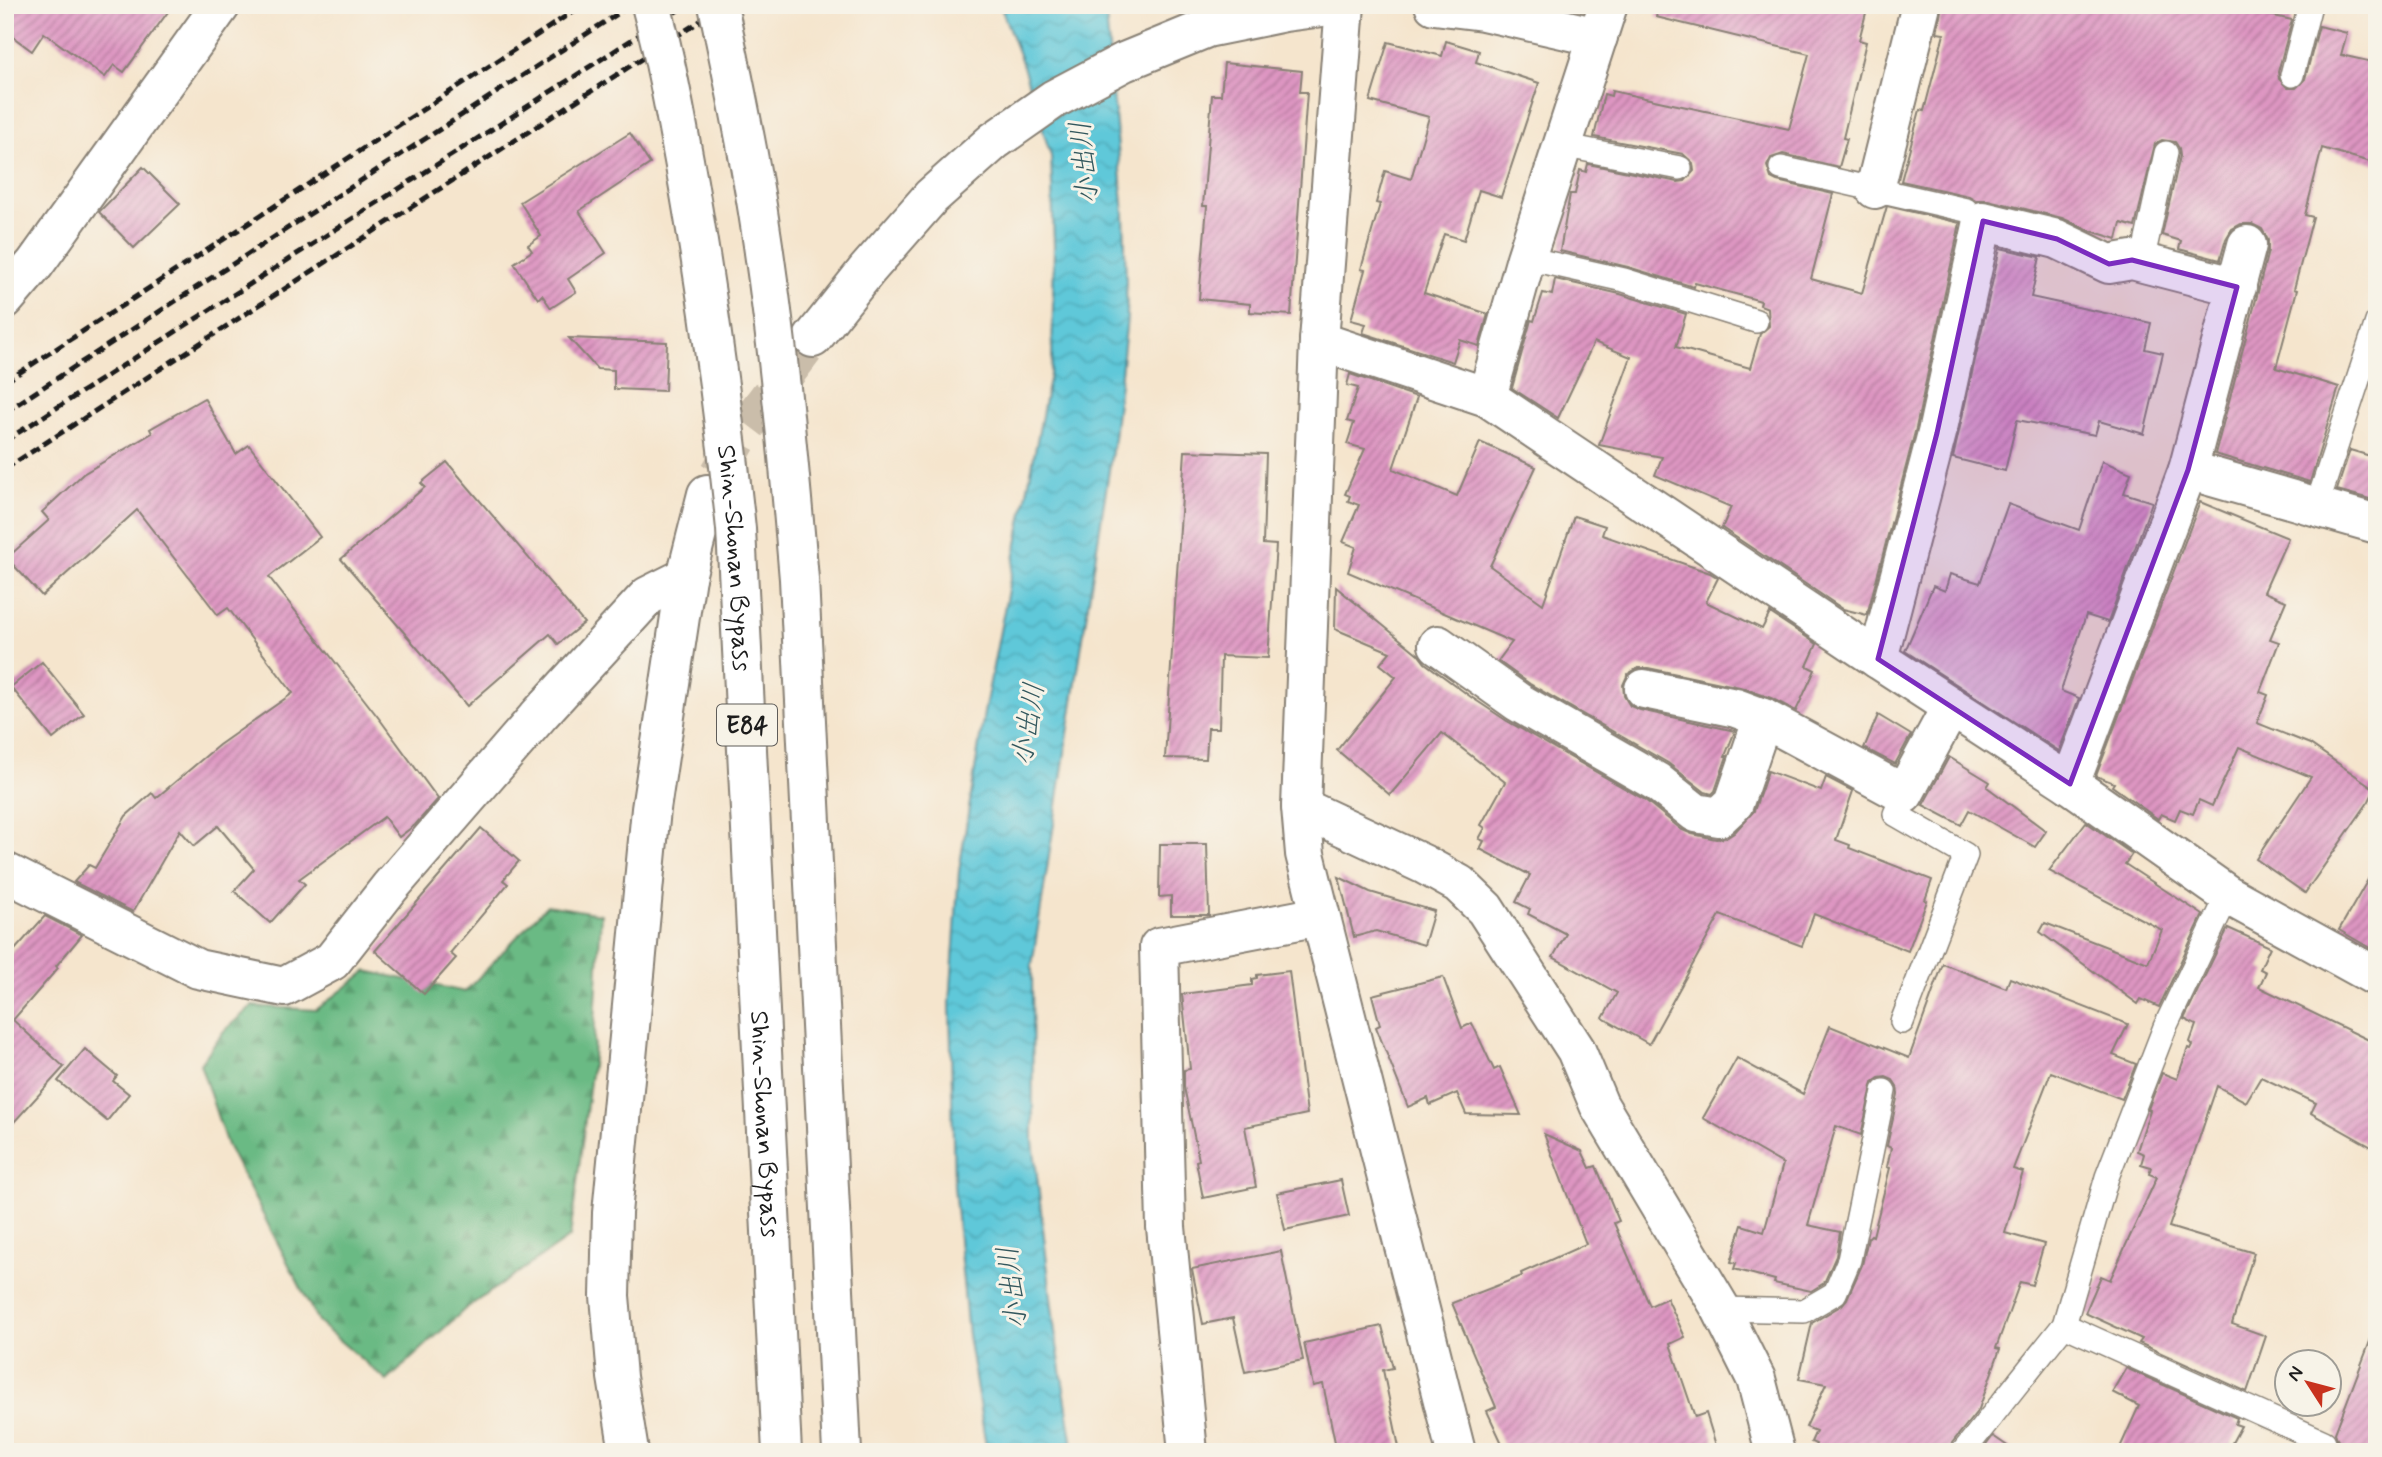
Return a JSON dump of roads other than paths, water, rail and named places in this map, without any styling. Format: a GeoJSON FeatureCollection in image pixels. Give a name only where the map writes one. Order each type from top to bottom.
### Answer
{"type":"FeatureCollection","features":[{"type":"Feature","properties":{"kind":"main road"},"geometry":{"type":"LineString","coordinates":[[5,299],[35,264],[221,5]]}},
{"type":"Feature","properties":{"kind":"main road","name":"Shin-Shonan Bypass"},"geometry":{"type":"LineString","coordinates":[[652,5],[666,60],[708,295],[736,529],[782,1452]]}},
{"type":"Feature","properties":{"kind":"main road","name":"E84"},"geometry":{"type":"LineString","coordinates":[[718,5],[760,225],[799,579],[842,1452]]}},
{"type":"Feature","properties":{"kind":"main road"},"geometry":{"type":"LineString","coordinates":[[813,338],[867,270],[931,197],[994,141],[1054,99],[1199,23],[1338,5]]}},
{"type":"Feature","properties":{"kind":"main road"},"geometry":{"type":"LineString","coordinates":[[1345,5],[1319,341],[1301,807],[1305,854],[1455,1452]]}},
{"type":"Feature","properties":{"kind":"main road"},"geometry":{"type":"LineString","coordinates":[[1434,5],[1603,21],[1525,258],[1487,397]]}},
{"type":"Feature","properties":{"kind":"main road"},"geometry":{"type":"LineString","coordinates":[[1875,189],[1921,5]]}},
{"type":"Feature","properties":{"kind":"main road"},"geometry":{"type":"LineString","coordinates":[[1878,659],[1937,433],[1983,221],[2057,239],[2109,264],[2132,260],[2237,287]]}},
{"type":"Feature","properties":{"kind":"main road"},"geometry":{"type":"LineString","coordinates":[[2070,783],[2188,470],[2247,245]]}},
{"type":"Feature","properties":{"kind":"main road"},"geometry":{"type":"LineString","coordinates":[[1319,341],[1487,397],[1878,659],[2070,783],[2228,895],[2377,977]]}},
{"type":"Feature","properties":{"kind":"main road"},"geometry":{"type":"LineString","coordinates":[[2188,470],[2377,524]]}},
{"type":"Feature","properties":{"kind":"main road"},"geometry":{"type":"LineString","coordinates":[[629,1452],[617,1377],[610,1296],[612,1213],[651,809],[686,577],[707,495]]}},
{"type":"Feature","properties":{"kind":"main road"},"geometry":{"type":"LineString","coordinates":[[5,872],[198,969],[284,987],[332,961],[390,887],[540,714],[648,596],[686,577]]}},
{"type":"Feature","properties":{"kind":"main road"},"geometry":{"type":"LineString","coordinates":[[1438,645],[1518,702],[1657,782],[1696,813],[1719,817],[1734,803],[1763,718]]}},
{"type":"Feature","properties":{"kind":"main road"},"geometry":{"type":"LineString","coordinates":[[1643,689],[1735,708],[1763,718],[1904,794],[1951,707]]}},
{"type":"Feature","properties":{"kind":"main road"},"geometry":{"type":"LineString","coordinates":[[1301,807],[1423,863],[1459,884],[1485,909],[1576,1050],[1599,1105],[1721,1308],[1756,1379],[1775,1452]]}},
{"type":"Feature","properties":{"kind":"main road"},"geometry":{"type":"LineString","coordinates":[[1188,1452],[1166,1227],[1159,947],[1320,916]]}},
{"type":"Feature","properties":{"kind":"lane"},"geometry":{"type":"LineString","coordinates":[[2292,75],[2311,5]]}},
{"type":"Feature","properties":{"kind":"lane"},"geometry":{"type":"LineString","coordinates":[[1561,145],[1680,168]]}},
{"type":"Feature","properties":{"kind":"lane"},"geometry":{"type":"LineString","coordinates":[[2142,262],[2166,153]]}},
{"type":"Feature","properties":{"kind":"lane"},"geometry":{"type":"LineString","coordinates":[[1781,168],[1966,209]]}},
{"type":"Feature","properties":{"kind":"lane"},"geometry":{"type":"LineString","coordinates":[[1525,258],[1624,280],[1756,321]]}},
{"type":"Feature","properties":{"kind":"lane"},"geometry":{"type":"LineString","coordinates":[[2316,508],[2377,322]]}},
{"type":"Feature","properties":{"kind":"lane"},"geometry":{"type":"LineString","coordinates":[[1902,1022],[1966,855],[1895,814],[1904,794]]}},
{"type":"Feature","properties":{"kind":"lane"},"geometry":{"type":"LineString","coordinates":[[1963,1452],[2064,1325],[2107,1177],[2165,1027],[2228,895]]}},
{"type":"Feature","properties":{"kind":"lane"},"geometry":{"type":"LineString","coordinates":[[1721,1308],[1804,1311],[1835,1293],[1849,1260],[1884,1091]]}},
{"type":"Feature","properties":{"kind":"lane"},"geometry":{"type":"LineString","coordinates":[[2064,1325],[2325,1441]]}},
{"type":"Feature","properties":{"kind":"water","name":"小出川"},"geometry":{"type":"Polygon","coordinates":[[[1000,5],[1096,5],[1106,15],[1124,214],[1127,318],[1114,438],[1032,965],[1033,1141],[1055,1332],[1074,1452],[987,1452],[968,1335],[954,1186],[950,1003],[959,871],[984,713],[1052,364],[1054,246],[1051,156],[1021,60],[1000,5]]]}},
{"type":"Feature","properties":{"kind":"tunnel"},"geometry":{"type":"LineString","coordinates":[[719,474],[744,429],[813,338]]}},
{"type":"Feature","properties":{"kind":"railway"},"geometry":{"type":"LineString","coordinates":[[5,382],[583,5]]}},
{"type":"Feature","properties":{"kind":"railway"},"geometry":{"type":"LineString","coordinates":[[5,412],[631,5]]}},
{"type":"Feature","properties":{"kind":"railway"},"geometry":{"type":"LineString","coordinates":[[5,441],[686,5]]}},
{"type":"Feature","properties":{"kind":"railway"},"geometry":{"type":"LineString","coordinates":[[5,469],[725,5]]}}]}
